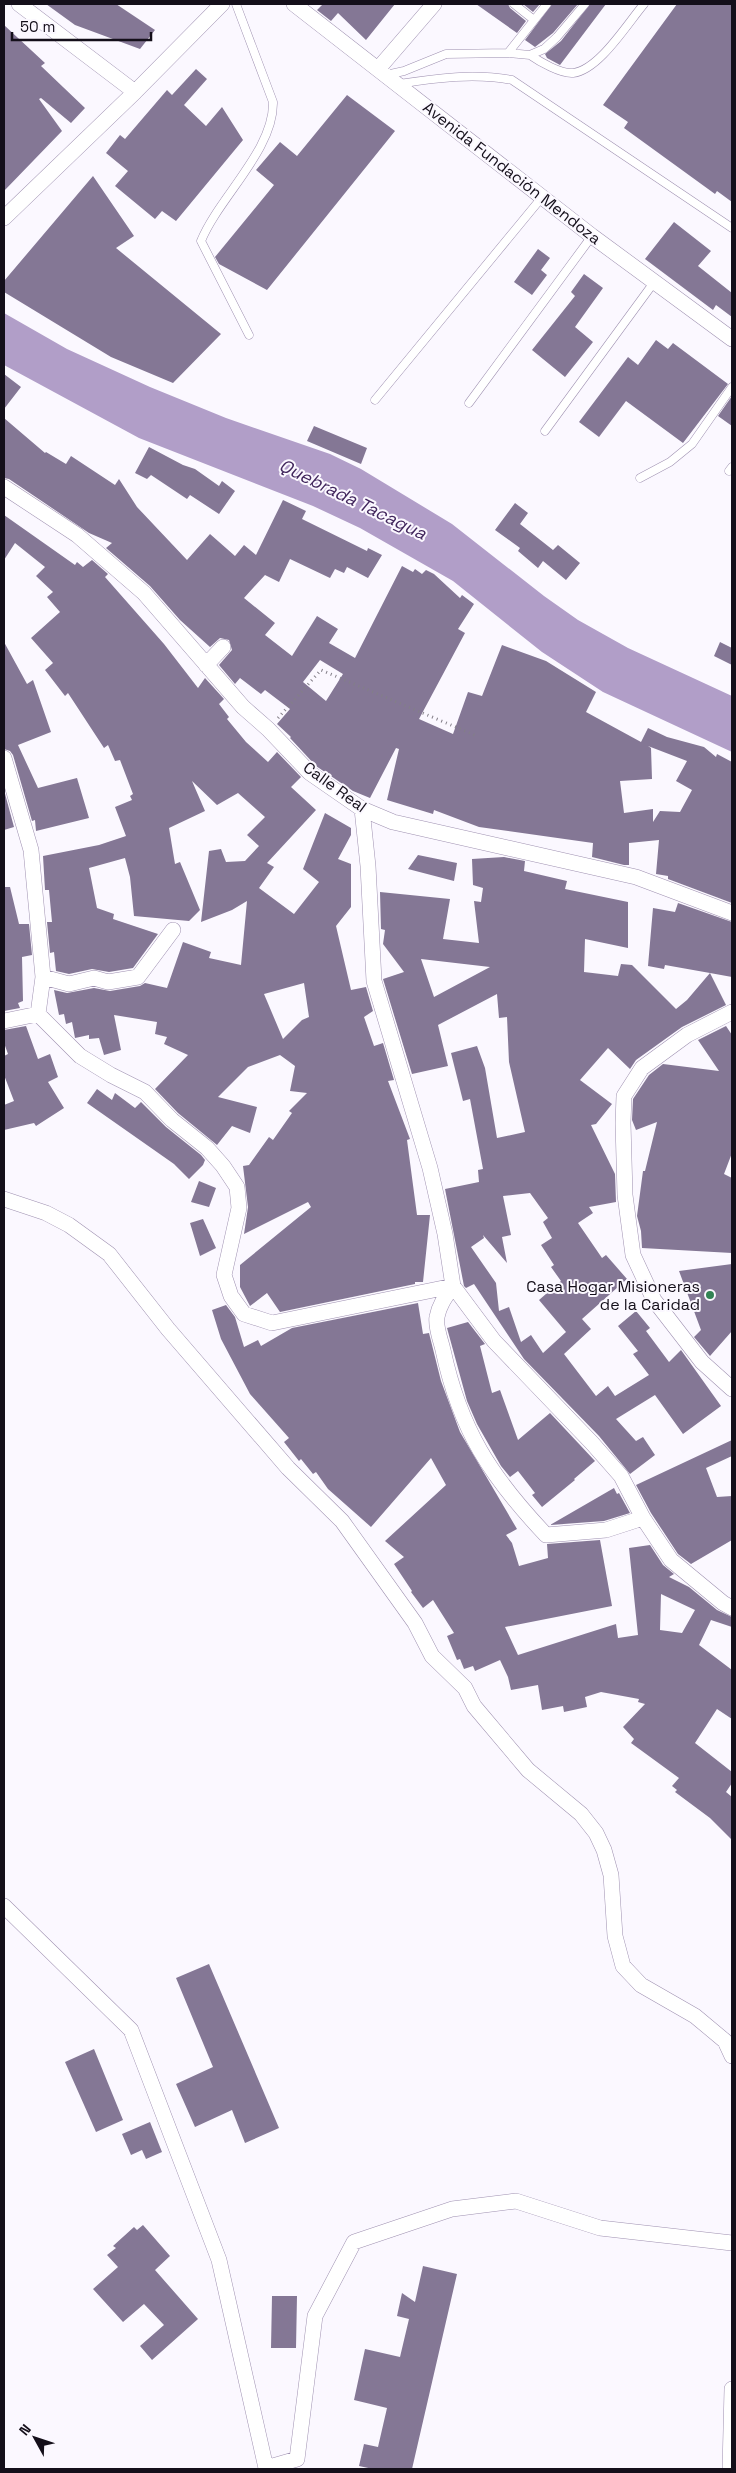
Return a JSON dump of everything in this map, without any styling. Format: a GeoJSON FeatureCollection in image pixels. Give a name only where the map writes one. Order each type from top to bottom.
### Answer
{"type":"FeatureCollection","features":[{"type":"Feature","properties":{"kind":"street"},"geometry":{"type":"LineString","coordinates":[[19,4],[136,92]]}},
{"type":"Feature","properties":{"kind":"street"},"geometry":{"type":"LineString","coordinates":[[4,218],[136,92],[222,4]]}},
{"type":"Feature","properties":{"kind":"street","name":"Avenida Fundación Mendoza"},"geometry":{"type":"LineString","coordinates":[[294,4],[592,236],[732,339]]}},
{"type":"Feature","properties":{"kind":"street"},"geometry":{"type":"LineString","coordinates":[[388,76],[434,4]]}},
{"type":"Feature","properties":{"kind":"street","name":"Calle Real"},"geometry":{"type":"LineString","coordinates":[[4,487],[77,535],[144,593],[243,707],[268,729],[310,773],[362,809],[393,822],[636,877],[732,913]]}},
{"type":"Feature","properties":{"kind":"street"},"geometry":{"type":"LineString","coordinates":[[206,665],[222,647]]}},
{"type":"Feature","properties":{"kind":"street"},"geometry":{"type":"LineString","coordinates":[[4,758],[31,850],[43,977],[38,1014]]}},
{"type":"Feature","properties":{"kind":"street"},"geometry":{"type":"LineString","coordinates":[[362,809],[368,866],[374,981],[430,1168],[445,1234],[453,1286],[494,1341],[592,1443],[620,1476],[643,1518],[671,1560],[723,1603],[732,1608]]}},
{"type":"Feature","properties":{"kind":"street"},"geometry":{"type":"LineString","coordinates":[[43,977],[69,984],[94,978],[108,982],[138,977],[174,930]]}},
{"type":"Feature","properties":{"kind":"street"},"geometry":{"type":"LineString","coordinates":[[732,1012],[687,1035],[642,1068],[624,1096],[623,1123],[626,1195],[633,1255],[654,1300],[702,1362],[732,1389]]}},
{"type":"Feature","properties":{"kind":"street"},"geometry":{"type":"LineString","coordinates":[[38,1014],[80,1056],[145,1092],[172,1120],[208,1148],[223,1166],[237,1187],[239,1208],[224,1275],[231,1296],[244,1314],[272,1323],[453,1286]]}},
{"type":"Feature","properties":{"kind":"street"},"geometry":{"type":"LineString","coordinates":[[4,1021],[38,1014]]}},
{"type":"Feature","properties":{"kind":"street"},"geometry":{"type":"LineString","coordinates":[[4,1200],[54,1217],[69,1225],[109,1254],[168,1329],[288,1468],[342,1521],[415,1623],[432,1656],[464,1688],[474,1706],[528,1770],[581,1814],[596,1833],[604,1850],[611,1874],[615,1936],[623,1966],[641,1985],[702,2022],[724,2041],[732,2056]]}},
{"type":"Feature","properties":{"kind":"street"},"geometry":{"type":"LineString","coordinates":[[453,1286],[442,1301],[436,1319],[449,1379],[460,1411],[482,1457],[519,1507],[546,1535],[606,1530],[643,1518]]}},
{"type":"Feature","properties":{"kind":"street"},"geometry":{"type":"LineString","coordinates":[[4,1906],[131,2030],[219,2260],[266,2468],[297,2459],[315,2316],[354,2242],[452,2209],[516,2201],[600,2228],[732,2243]]}},
{"type":"Feature","properties":{"kind":"street"},"geometry":{"type":"LineString","coordinates":[[730,2469],[732,2389]]}},
{"type":"Feature","properties":{"kind":"lane"},"geometry":{"type":"LineString","coordinates":[[236,4],[273,102],[273,117],[268,132],[232,193],[208,225],[201,241],[249,334]]}},
{"type":"Feature","properties":{"kind":"lane"},"geometry":{"type":"LineString","coordinates":[[514,4],[534,20]]}},
{"type":"Feature","properties":{"kind":"lane"},"geometry":{"type":"LineString","coordinates":[[508,53],[547,4]]}},
{"type":"Feature","properties":{"kind":"lane"},"geometry":{"type":"LineString","coordinates":[[388,76],[446,54],[508,53],[530,55],[544,49],[557,37],[585,4]]}},
{"type":"Feature","properties":{"kind":"lane"},"geometry":{"type":"LineString","coordinates":[[530,55],[543,64],[572,73],[594,65],[644,4]]}},
{"type":"Feature","properties":{"kind":"lane"},"geometry":{"type":"LineString","coordinates":[[388,76],[496,77],[512,80],[732,228]]}},
{"type":"Feature","properties":{"kind":"lane"},"geometry":{"type":"LineString","coordinates":[[375,400],[543,196]]}},
{"type":"Feature","properties":{"kind":"lane"},"geometry":{"type":"LineString","coordinates":[[470,403],[592,236]]}},
{"type":"Feature","properties":{"kind":"lane"},"geometry":{"type":"LineString","coordinates":[[545,431],[655,281]]}},
{"type":"Feature","properties":{"kind":"lane"},"geometry":{"type":"LineString","coordinates":[[640,478],[670,462],[692,444],[732,387]]}},
{"type":"Feature","properties":{"kind":"path"},"geometry":{"type":"LineString","coordinates":[[268,729],[321,670],[477,736]]}},
{"type":"Feature","properties":{"kind":"water","name":"Quebrada Tacagua"},"geometry":{"type":"Polygon","coordinates":[[[4,313],[67,349],[150,387],[226,418],[330,454],[361,469],[452,524],[544,596],[578,620],[628,648],[732,696],[732,752],[603,692],[542,652],[453,581],[360,528],[313,506],[139,438],[4,365],[4,313]]]}},
{"type":"Feature","properties":{"kind":"building"},"geometry":{"type":"Polygon","coordinates":[[[46,4],[116,4],[155,30],[140,49],[75,25],[46,4]]]}},
{"type":"Feature","properties":{"kind":"building"},"geometry":{"type":"Polygon","coordinates":[[[323,4],[395,4],[366,40],[338,13],[331,21],[317,10],[323,4]]]}},
{"type":"Feature","properties":{"kind":"building"},"geometry":{"type":"Polygon","coordinates":[[[476,4],[508,4],[510,8],[526,21],[517,33],[476,4]]]}},
{"type":"Feature","properties":{"kind":"building"},"geometry":{"type":"Polygon","coordinates":[[[523,4],[540,4],[533,12],[523,4]]]}},
{"type":"Feature","properties":{"kind":"building"},"geometry":{"type":"Polygon","coordinates":[[[552,4],[578,4],[553,33],[535,47],[525,40],[552,4]]]}},
{"type":"Feature","properties":{"kind":"building"},"geometry":{"type":"Polygon","coordinates":[[[590,4],[606,4],[560,65],[547,58],[545,54],[561,41],[590,4]]]}},
{"type":"Feature","properties":{"kind":"building"},"geometry":{"type":"Polygon","coordinates":[[[677,4],[732,4],[732,202],[717,191],[715,194],[624,128],[628,122],[603,105],[677,4]]]}},
{"type":"Feature","properties":{"kind":"building"},"geometry":{"type":"Polygon","coordinates":[[[4,25],[45,63],[41,66],[85,108],[71,123],[41,98],[39,99],[62,131],[4,191],[4,25]]]}},
{"type":"Feature","properties":{"kind":"building"},"geometry":{"type":"Polygon","coordinates":[[[196,69],[207,79],[184,105],[206,126],[222,107],[243,140],[176,221],[162,211],[155,219],[115,186],[128,171],[106,153],[120,135],[125,139],[167,90],[172,95],[196,69]]]}},
{"type":"Feature","properties":{"kind":"building"},"geometry":{"type":"Polygon","coordinates":[[[347,95],[395,131],[267,290],[219,264],[215,257],[274,185],[256,170],[280,142],[297,156],[347,95]]]}},
{"type":"Feature","properties":{"kind":"building"},"geometry":{"type":"Polygon","coordinates":[[[93,176],[134,236],[116,248],[221,334],[173,383],[111,357],[4,292],[4,281],[93,176]]]}},
{"type":"Feature","properties":{"kind":"building"},"geometry":{"type":"Polygon","coordinates":[[[674,222],[711,251],[698,266],[732,293],[732,317],[716,305],[713,310],[645,259],[674,222]]]}},
{"type":"Feature","properties":{"kind":"building"},"geometry":{"type":"Polygon","coordinates":[[[538,249],[550,258],[541,270],[547,275],[532,295],[514,282],[538,249]]]}},
{"type":"Feature","properties":{"kind":"building"},"geometry":{"type":"Polygon","coordinates":[[[584,274],[603,288],[575,327],[593,342],[565,377],[532,350],[575,296],[571,292],[584,274]]]}},
{"type":"Feature","properties":{"kind":"building"},"geometry":{"type":"Polygon","coordinates":[[[656,340],[668,349],[673,343],[728,384],[683,443],[626,401],[599,437],[579,422],[628,357],[638,365],[656,340]]]}},
{"type":"Feature","properties":{"kind":"building"},"geometry":{"type":"Polygon","coordinates":[[[4,374],[21,387],[4,409],[4,374]]]}},
{"type":"Feature","properties":{"kind":"building"},"geometry":{"type":"Polygon","coordinates":[[[732,396],[732,426],[718,416],[732,396]]]}},
{"type":"Feature","properties":{"kind":"building"},"geometry":{"type":"Polygon","coordinates":[[[4,418],[45,453],[66,464],[71,456],[115,485],[119,479],[137,507],[187,560],[210,534],[235,556],[244,545],[256,555],[283,500],[306,511],[302,519],[367,551],[368,548],[382,555],[368,578],[347,567],[344,573],[335,569],[330,578],[290,559],[279,582],[265,575],[244,598],[275,623],[265,635],[292,656],[317,616],[338,629],[329,643],[355,658],[402,566],[413,572],[415,569],[422,574],[426,570],[434,574],[460,598],[462,595],[474,604],[458,629],[465,633],[419,719],[453,734],[468,692],[482,696],[502,645],[546,661],[596,692],[586,712],[641,742],[648,728],[667,737],[704,747],[716,757],[717,754],[732,762],[732,903],[668,879],[668,876],[656,874],[659,840],[629,843],[629,865],[624,865],[592,857],[593,843],[479,827],[434,810],[433,814],[387,800],[399,749],[396,748],[370,798],[353,791],[316,766],[277,724],[290,709],[265,690],[261,694],[240,678],[235,684],[219,665],[232,650],[229,640],[220,638],[210,647],[180,620],[150,586],[106,548],[112,543],[89,533],[9,479],[4,478],[4,418]],[[320,660],[303,682],[326,701],[343,674],[320,660]],[[648,746],[651,748],[652,779],[620,781],[624,813],[653,809],[653,822],[660,811],[680,812],[692,790],[676,781],[687,761],[648,746]]]}},
{"type":"Feature","properties":{"kind":"building"},"geometry":{"type":"Polygon","coordinates":[[[314,426],[367,448],[361,464],[307,441],[314,426]]]}},
{"type":"Feature","properties":{"kind":"building"},"geometry":{"type":"Polygon","coordinates":[[[149,447],[183,465],[195,469],[219,486],[222,481],[235,491],[219,514],[190,495],[187,499],[151,475],[147,479],[135,473],[149,447]]]}},
{"type":"Feature","properties":{"kind":"building"},"geometry":{"type":"Polygon","coordinates":[[[515,503],[528,513],[520,524],[553,550],[558,545],[580,563],[566,580],[543,561],[538,568],[518,551],[520,548],[495,530],[515,503]]]}},
{"type":"Feature","properties":{"kind":"building"},"geometry":{"type":"Polygon","coordinates":[[[4,515],[75,565],[77,562],[83,567],[92,560],[108,574],[105,577],[164,644],[198,688],[205,678],[224,699],[219,704],[229,717],[227,719],[246,742],[268,762],[277,752],[301,777],[291,787],[316,810],[267,863],[274,867],[259,888],[294,914],[319,882],[303,869],[325,813],[351,828],[351,835],[338,859],[351,864],[351,907],[336,926],[351,990],[366,987],[373,1011],[364,1017],[374,1046],[383,1043],[394,1080],[388,1081],[410,1139],[407,1140],[417,1215],[430,1215],[423,1282],[415,1282],[415,1284],[280,1312],[267,1293],[250,1306],[240,1287],[240,1265],[311,1207],[308,1202],[244,1234],[248,1207],[243,1166],[249,1165],[269,1137],[273,1140],[292,1113],[289,1111],[307,1093],[290,1091],[295,1066],[280,1055],[248,1067],[218,1097],[257,1107],[250,1133],[232,1126],[217,1145],[178,1113],[155,1089],[188,1055],[164,1044],[167,1037],[155,1034],[157,1022],[114,1015],[121,1050],[104,1055],[99,1038],[89,1039],[89,1035],[75,1038],[72,1022],[66,1024],[64,1014],[59,1015],[54,990],[67,993],[94,988],[110,991],[140,986],[145,983],[167,988],[183,942],[211,952],[209,958],[241,965],[247,901],[232,910],[201,922],[209,851],[221,849],[226,862],[245,861],[259,846],[247,835],[265,817],[238,793],[217,805],[192,781],[205,811],[169,828],[175,864],[180,862],[200,910],[189,921],[134,916],[130,877],[125,858],[89,868],[97,908],[114,914],[113,919],[158,934],[133,968],[109,972],[92,969],[69,974],[56,971],[54,952],[50,953],[47,922],[52,922],[49,890],[45,890],[43,856],[99,845],[126,836],[115,807],[132,800],[130,796],[133,794],[120,760],[115,761],[108,745],[104,748],[68,693],[65,696],[45,670],[53,663],[31,638],[60,612],[47,597],[53,592],[36,576],[45,567],[15,543],[4,560],[4,515]],[[304,983],[264,994],[283,1039],[302,1020],[309,1017],[304,983]]]}},
{"type":"Feature","properties":{"kind":"building"},"geometry":{"type":"Polygon","coordinates":[[[4,642],[27,684],[33,680],[51,732],[18,745],[38,788],[77,778],[89,818],[36,831],[35,820],[32,821],[13,755],[10,751],[4,749],[4,642]]]}},
{"type":"Feature","properties":{"kind":"building"},"geometry":{"type":"Polygon","coordinates":[[[720,642],[732,648],[732,665],[714,656],[720,642]]]}},
{"type":"Feature","properties":{"kind":"building"},"geometry":{"type":"Polygon","coordinates":[[[4,790],[14,827],[4,830],[4,790]]]}},
{"type":"Feature","properties":{"kind":"building"},"geometry":{"type":"Polygon","coordinates":[[[418,855],[457,863],[454,881],[408,869],[418,855]]]}},
{"type":"Feature","properties":{"kind":"building"},"geometry":{"type":"Polygon","coordinates":[[[504,857],[525,861],[524,871],[567,881],[565,889],[628,902],[628,948],[585,939],[584,972],[618,976],[621,964],[632,965],[676,1009],[687,1000],[710,973],[726,1005],[682,1027],[636,1060],[630,1069],[608,1048],[580,1080],[612,1104],[596,1124],[591,1125],[615,1174],[616,1202],[589,1207],[593,1213],[578,1223],[602,1258],[606,1255],[627,1279],[582,1319],[591,1329],[564,1354],[596,1396],[608,1386],[615,1396],[649,1375],[633,1354],[638,1351],[618,1326],[636,1311],[650,1328],[646,1331],[669,1362],[681,1350],[721,1406],[683,1434],[655,1395],[616,1419],[636,1441],[643,1437],[655,1455],[630,1474],[599,1436],[524,1359],[474,1284],[466,1288],[464,1286],[445,1189],[479,1182],[478,1170],[483,1169],[470,1099],[463,1101],[451,1053],[477,1046],[485,1068],[497,1138],[525,1132],[509,1062],[507,1017],[499,1018],[497,994],[438,1025],[448,1066],[412,1074],[383,979],[404,972],[383,944],[385,930],[381,929],[380,892],[450,899],[443,939],[479,943],[474,901],[481,902],[483,888],[473,885],[472,859],[504,857]],[[421,959],[434,997],[490,967],[421,959]],[[530,1193],[503,1196],[511,1235],[502,1237],[507,1263],[483,1235],[484,1238],[471,1247],[496,1283],[499,1311],[509,1307],[521,1342],[531,1335],[543,1353],[566,1332],[539,1300],[561,1281],[551,1267],[554,1265],[541,1245],[552,1238],[543,1222],[548,1218],[530,1193]]]}},
{"type":"Feature","properties":{"kind":"building"},"geometry":{"type":"Polygon","coordinates":[[[4,887],[10,887],[19,924],[29,924],[32,955],[22,957],[23,1001],[18,1003],[20,1008],[4,1011],[4,887]]]}},
{"type":"Feature","properties":{"kind":"building"},"geometry":{"type":"Polygon","coordinates":[[[678,903],[732,922],[732,977],[665,965],[664,969],[648,966],[653,908],[675,912],[678,903]]]}},
{"type":"Feature","properties":{"kind":"building"},"geometry":{"type":"Polygon","coordinates":[[[26,1026],[38,1059],[50,1054],[58,1077],[48,1082],[64,1108],[36,1126],[34,1123],[4,1130],[4,1105],[14,1101],[4,1075],[4,1056],[8,1054],[4,1043],[4,1030],[26,1026]]]}},
{"type":"Feature","properties":{"kind":"building"},"geometry":{"type":"Polygon","coordinates":[[[726,1026],[732,1035],[732,1153],[724,1174],[732,1178],[732,1253],[642,1248],[641,1231],[637,1216],[643,1171],[645,1171],[657,1122],[636,1130],[632,1120],[633,1099],[649,1075],[663,1064],[719,1071],[698,1040],[726,1026]]]}},
{"type":"Feature","properties":{"kind":"building"},"geometry":{"type":"Polygon","coordinates":[[[97,1089],[112,1100],[115,1093],[135,1108],[141,1102],[166,1127],[201,1155],[205,1160],[203,1165],[189,1179],[174,1164],[87,1103],[97,1089]]]}},
{"type":"Feature","properties":{"kind":"building"},"geometry":{"type":"Polygon","coordinates":[[[199,1181],[216,1188],[209,1207],[191,1202],[199,1181]]]}},
{"type":"Feature","properties":{"kind":"building"},"geometry":{"type":"Polygon","coordinates":[[[203,1219],[216,1248],[200,1256],[190,1223],[203,1219]]]}},
{"type":"Feature","properties":{"kind":"building","name":"Casa Hogar Misioneras de la Caridad"},"geometry":{"type":"Polygon","coordinates":[[[732,1264],[732,1331],[710,1356],[694,1337],[701,1330],[679,1271],[732,1264]]]}},
{"type":"Feature","properties":{"kind":"building"},"geometry":{"type":"Polygon","coordinates":[[[418,1303],[423,1334],[429,1333],[441,1381],[460,1432],[517,1529],[506,1535],[512,1543],[519,1566],[548,1558],[547,1544],[600,1540],[612,1606],[505,1627],[518,1655],[616,1624],[618,1638],[638,1635],[629,1548],[650,1545],[663,1565],[674,1574],[669,1577],[689,1587],[717,1610],[732,1617],[732,1627],[711,1620],[699,1645],[732,1670],[732,1719],[717,1709],[695,1743],[732,1772],[732,1783],[726,1792],[732,1797],[732,1840],[710,1818],[675,1792],[677,1790],[672,1786],[679,1778],[631,1743],[634,1739],[623,1727],[645,1704],[638,1702],[639,1699],[601,1692],[585,1697],[587,1707],[564,1712],[563,1706],[542,1710],[538,1685],[511,1690],[508,1677],[500,1660],[475,1671],[473,1666],[464,1669],[460,1659],[457,1660],[447,1636],[454,1633],[433,1600],[423,1608],[411,1592],[394,1564],[404,1557],[385,1541],[446,1485],[431,1458],[371,1527],[328,1489],[316,1472],[313,1474],[301,1459],[299,1461],[284,1442],[289,1438],[250,1394],[221,1339],[212,1310],[226,1305],[235,1317],[244,1347],[258,1340],[261,1346],[292,1328],[418,1303]],[[661,1594],[660,1630],[682,1633],[695,1610],[661,1594]]]}},
{"type":"Feature","properties":{"kind":"building"},"geometry":{"type":"Polygon","coordinates":[[[468,1322],[485,1344],[480,1346],[492,1393],[500,1390],[518,1440],[550,1413],[595,1461],[542,1507],[532,1495],[535,1493],[518,1471],[510,1477],[501,1466],[477,1424],[467,1401],[447,1328],[468,1322]]]}},
{"type":"Feature","properties":{"kind":"building"},"geometry":{"type":"Polygon","coordinates":[[[732,1440],[732,1456],[706,1468],[717,1497],[732,1496],[732,1540],[691,1564],[678,1554],[651,1513],[636,1485],[732,1440]]]}},
{"type":"Feature","properties":{"kind":"building"},"geometry":{"type":"Polygon","coordinates":[[[614,1488],[617,1494],[619,1493],[630,1513],[604,1521],[550,1525],[614,1488]]]}},
{"type":"Feature","properties":{"kind":"building"},"geometry":{"type":"Polygon","coordinates":[[[209,1964],[279,2128],[245,2143],[232,2110],[195,2127],[176,2084],[213,2067],[176,1978],[209,1964]]]}},
{"type":"Feature","properties":{"kind":"building"},"geometry":{"type":"Polygon","coordinates":[[[94,2049],[123,2120],[96,2132],[65,2062],[94,2049]]]}},
{"type":"Feature","properties":{"kind":"building"},"geometry":{"type":"Polygon","coordinates":[[[150,2122],[162,2152],[146,2159],[142,2150],[131,2155],[122,2134],[150,2122]]]}},
{"type":"Feature","properties":{"kind":"building"},"geometry":{"type":"Polygon","coordinates":[[[143,2225],[170,2256],[155,2270],[198,2319],[152,2360],[140,2346],[164,2325],[144,2304],[123,2322],[93,2289],[118,2267],[107,2255],[116,2248],[113,2246],[134,2227],[137,2230],[143,2225]]]}},
{"type":"Feature","properties":{"kind":"building"},"geometry":{"type":"Polygon","coordinates":[[[423,2266],[457,2274],[412,2469],[373,2469],[359,2466],[364,2444],[378,2447],[387,2408],[354,2400],[365,2349],[400,2357],[409,2319],[397,2316],[402,2293],[415,2302],[423,2266]]]}},
{"type":"Feature","properties":{"kind":"building"},"geometry":{"type":"Polygon","coordinates":[[[272,2296],[297,2296],[296,2348],[271,2348],[272,2296]]]}},
{"type":"Feature","properties":{"kind":"place","name":"Casa Hogar Misioneras de la Caridad"},"geometry":{"type":"Point","coordinates":[710,1295]}}]}
